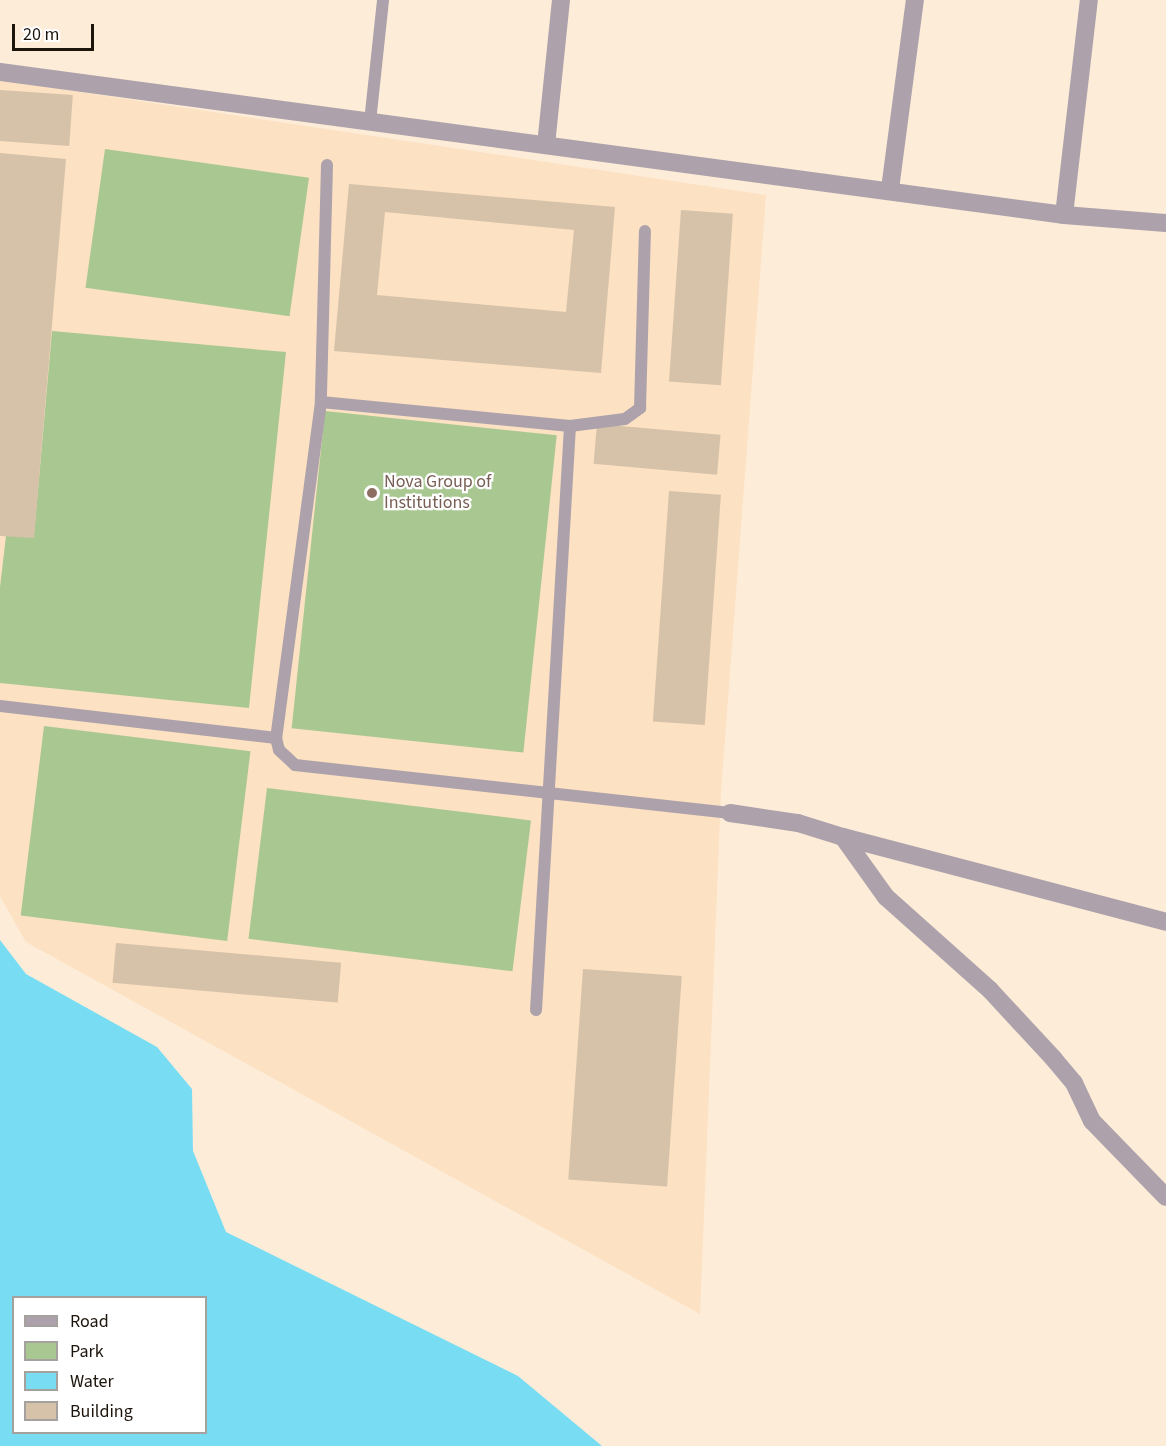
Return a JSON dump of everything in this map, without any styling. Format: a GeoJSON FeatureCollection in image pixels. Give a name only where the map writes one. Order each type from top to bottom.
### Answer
{"type":"FeatureCollection","features":[{"type":"Feature","properties":{"kind":"street"},"geometry":{"type":"LineString","coordinates":[[546,145],[561,0]]}},
{"type":"Feature","properties":{"kind":"street"},"geometry":{"type":"LineString","coordinates":[[890,189],[915,0]]}},
{"type":"Feature","properties":{"kind":"street"},"geometry":{"type":"LineString","coordinates":[[1064,215],[1089,0]]}},
{"type":"Feature","properties":{"kind":"street"},"geometry":{"type":"LineString","coordinates":[[0,72],[890,189],[1064,215],[1166,223]]}},
{"type":"Feature","properties":{"kind":"street"},"geometry":{"type":"LineString","coordinates":[[730,813],[798,823],[843,837],[1166,922]]}},
{"type":"Feature","properties":{"kind":"street"},"geometry":{"type":"LineString","coordinates":[[843,837],[886,897],[990,990],[1053,1058],[1074,1083],[1092,1121],[1166,1197]]}},
{"type":"Feature","properties":{"kind":"lane"},"geometry":{"type":"LineString","coordinates":[[370,122],[383,0]]}},
{"type":"Feature","properties":{"kind":"lane"},"geometry":{"type":"LineString","coordinates":[[327,165],[321,402],[276,738],[279,750],[295,765],[730,813]]}},
{"type":"Feature","properties":{"kind":"lane"},"geometry":{"type":"LineString","coordinates":[[321,402],[570,426],[625,419],[640,408],[645,231]]}},
{"type":"Feature","properties":{"kind":"lane"},"geometry":{"type":"LineString","coordinates":[[536,1010],[551,794],[570,426]]}},
{"type":"Feature","properties":{"kind":"lane"},"geometry":{"type":"LineString","coordinates":[[0,706],[276,738]]}},
{"type":"Feature","properties":{"kind":"shaded area","name":"Nova Group of Institutions"},"geometry":{"type":"Polygon","coordinates":[[[0,80],[766,195],[721,792],[700,1314],[26,942],[0,896],[0,80]]]}},
{"type":"Feature","properties":{"kind":"green space"},"geometry":{"type":"Polygon","coordinates":[[[105,149],[309,178],[290,316],[86,288],[105,149]]]}},
{"type":"Feature","properties":{"kind":"green space"},"geometry":{"type":"Polygon","coordinates":[[[52,331],[286,352],[249,708],[0,683],[0,587],[6,536],[34,535],[52,331]]]}},
{"type":"Feature","properties":{"kind":"green space"},"geometry":{"type":"Polygon","coordinates":[[[325,411],[557,435],[523,753],[292,728],[325,411]]]}},
{"type":"Feature","properties":{"kind":"green space"},"geometry":{"type":"Polygon","coordinates":[[[44,726],[250,751],[227,941],[21,916],[44,726]]]}},
{"type":"Feature","properties":{"kind":"green space"},"geometry":{"type":"Polygon","coordinates":[[[267,788],[531,820],[512,971],[248,939],[267,788]]]}},
{"type":"Feature","properties":{"kind":"water"},"geometry":{"type":"Polygon","coordinates":[[[0,940],[26,974],[157,1047],[192,1089],[193,1151],[226,1232],[518,1376],[602,1446],[0,1446],[0,940]]]}},
{"type":"Feature","properties":{"kind":"building"},"geometry":{"type":"Polygon","coordinates":[[[0,90],[73,95],[69,146],[0,141],[0,90]]]}},
{"type":"Feature","properties":{"kind":"building"},"geometry":{"type":"Polygon","coordinates":[[[0,153],[66,159],[34,538],[0,536],[0,153]]]}},
{"type":"Feature","properties":{"kind":"building"},"geometry":{"type":"Polygon","coordinates":[[[349,184],[615,207],[601,373],[334,351],[349,184]],[[385,212],[377,295],[566,312],[574,230],[385,212]]]}},
{"type":"Feature","properties":{"kind":"building"},"geometry":{"type":"Polygon","coordinates":[[[681,210],[733,214],[721,385],[669,382],[681,210]]]}},
{"type":"Feature","properties":{"kind":"building"},"geometry":{"type":"Polygon","coordinates":[[[597,424],[721,435],[717,475],[594,464],[597,424]]]}},
{"type":"Feature","properties":{"kind":"building"},"geometry":{"type":"Polygon","coordinates":[[[669,491],[721,495],[705,725],[653,721],[669,491]]]}},
{"type":"Feature","properties":{"kind":"building"},"geometry":{"type":"Polygon","coordinates":[[[116,943],[341,963],[338,1003],[113,983],[116,943]]]}},
{"type":"Feature","properties":{"kind":"building"},"geometry":{"type":"Polygon","coordinates":[[[583,969],[682,976],[667,1186],[568,1179],[583,969]]]}},
{"type":"Feature","properties":{"kind":"place","name":"Nova Group of Institutions"},"geometry":{"type":"Point","coordinates":[372,493]}}]}
